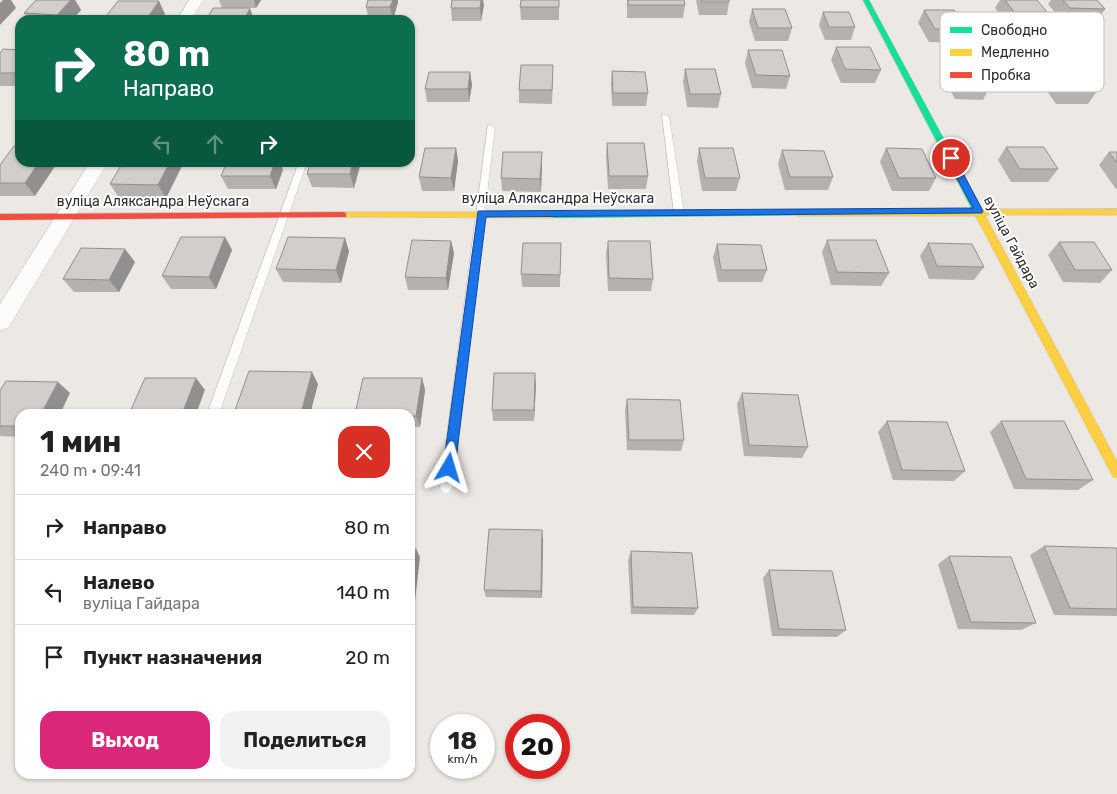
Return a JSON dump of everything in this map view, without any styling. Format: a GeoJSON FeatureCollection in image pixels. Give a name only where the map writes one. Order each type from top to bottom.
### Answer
{"type":"FeatureCollection","features":[{"type":"Feature","properties":{"kind":"street"},"geometry":{"type":"LineString","coordinates":[[187,15],[196,0]]}},
{"type":"Feature","properties":{"kind":"street","name":"вуліца Гайдара"},"geometry":{"type":"LineString","coordinates":[[866,0],[1117,473]]}},
{"type":"Feature","properties":{"kind":"street"},"geometry":{"type":"LineString","coordinates":[[0,322],[96,167]]}},
{"type":"Feature","properties":{"kind":"street","name":"вуліца Аляксандра Неўскага"},"geometry":{"type":"LineString","coordinates":[[0,217],[679,212],[1117,212]]}},
{"type":"Feature","properties":{"kind":"lane"},"geometry":{"type":"LineString","coordinates":[[665,116],[679,212]]}},
{"type":"Feature","properties":{"kind":"lane"},"geometry":{"type":"LineString","coordinates":[[446,488],[491,127]]}},
{"type":"Feature","properties":{"kind":"lane"},"geometry":{"type":"LineString","coordinates":[[215,409],[300,167]]}},
{"type":"Feature","properties":{"kind":"building"},"geometry":{"type":"Polygon","coordinates":[[[36,0],[71,0],[57,15],[24,13],[36,0]]]}},
{"type":"Feature","properties":{"kind":"building"},"geometry":{"type":"Polygon","coordinates":[[[368,0],[393,0],[390,7],[366,7],[368,0]]]}},
{"type":"Feature","properties":{"kind":"building"},"geometry":{"type":"Polygon","coordinates":[[[452,0],[481,0],[480,8],[451,8],[452,0]]]}},
{"type":"Feature","properties":{"kind":"building"},"geometry":{"type":"Polygon","coordinates":[[[521,0],[559,0],[559,7],[520,7],[521,0]]]}},
{"type":"Feature","properties":{"kind":"building"},"geometry":{"type":"Polygon","coordinates":[[[628,0],[684,0],[685,5],[628,5],[628,0]]]}},
{"type":"Feature","properties":{"kind":"building"},"geometry":{"type":"Polygon","coordinates":[[[701,0],[729,0],[729,2],[702,2],[701,0]]]}},
{"type":"Feature","properties":{"kind":"building"},"geometry":{"type":"Polygon","coordinates":[[[1005,0],[1037,0],[1047,12],[1014,12],[1005,0]]]}},
{"type":"Feature","properties":{"kind":"building"},"geometry":{"type":"Polygon","coordinates":[[[1063,0],[1097,0],[1105,9],[1070,8],[1063,0]]]}},
{"type":"Feature","properties":{"kind":"building"},"geometry":{"type":"Polygon","coordinates":[[[118,1],[159,1],[149,15],[107,15],[118,1]]]}},
{"type":"Feature","properties":{"kind":"building"},"geometry":{"type":"Polygon","coordinates":[[[213,8],[250,8],[246,15],[209,15],[213,8]]]}},
{"type":"Feature","properties":{"kind":"building"},"geometry":{"type":"Polygon","coordinates":[[[752,9],[785,9],[792,28],[758,28],[752,9]]]}},
{"type":"Feature","properties":{"kind":"building"},"geometry":{"type":"Polygon","coordinates":[[[924,10],[954,10],[955,12],[940,12],[940,29],[935,29],[924,10]]]}},
{"type":"Feature","properties":{"kind":"building"},"geometry":{"type":"Polygon","coordinates":[[[823,12],[849,12],[855,27],[829,27],[823,12]]]}},
{"type":"Feature","properties":{"kind":"building"},"geometry":{"type":"Polygon","coordinates":[[[836,47],[870,47],[881,70],[845,69],[836,47]]]}},
{"type":"Feature","properties":{"kind":"building"},"geometry":{"type":"Polygon","coordinates":[[[3,49],[15,50],[15,73],[0,73],[0,53],[3,49]]]}},
{"type":"Feature","properties":{"kind":"building"},"geometry":{"type":"Polygon","coordinates":[[[748,50],[782,50],[790,76],[756,75],[748,50]]]}},
{"type":"Feature","properties":{"kind":"building"},"geometry":{"type":"Polygon","coordinates":[[[521,65],[553,65],[552,90],[519,90],[521,65]]]}},
{"type":"Feature","properties":{"kind":"building"},"geometry":{"type":"Polygon","coordinates":[[[685,69],[715,69],[721,94],[690,94],[685,69]]]}},
{"type":"Feature","properties":{"kind":"building"},"geometry":{"type":"Polygon","coordinates":[[[612,71],[645,72],[648,93],[613,93],[612,71]]]}},
{"type":"Feature","properties":{"kind":"building"},"geometry":{"type":"Polygon","coordinates":[[[429,72],[470,72],[468,89],[425,89],[429,72]]]}},
{"type":"Feature","properties":{"kind":"building"},"geometry":{"type":"Polygon","coordinates":[[[607,143],[644,143],[648,176],[609,176],[607,143]]]}},
{"type":"Feature","properties":{"kind":"building"},"geometry":{"type":"Polygon","coordinates":[[[15,146],[15,167],[36,167],[25,183],[0,183],[0,165],[15,146]]]}},
{"type":"Feature","properties":{"kind":"building"},"geometry":{"type":"Polygon","coordinates":[[[1006,147],[1044,147],[1058,169],[1020,169],[1006,147]]]}},
{"type":"Feature","properties":{"kind":"building"},"geometry":{"type":"Polygon","coordinates":[[[425,148],[456,148],[451,178],[419,177],[425,148]]]}},
{"type":"Feature","properties":{"kind":"building"},"geometry":{"type":"Polygon","coordinates":[[[699,148],[733,148],[740,178],[705,178],[699,148]]]}},
{"type":"Feature","properties":{"kind":"building"},"geometry":{"type":"Polygon","coordinates":[[[886,148],[922,149],[936,178],[899,178],[886,148]]]}},
{"type":"Feature","properties":{"kind":"building"},"geometry":{"type":"Polygon","coordinates":[[[782,150],[824,151],[833,177],[790,177],[782,150]]]}},
{"type":"Feature","properties":{"kind":"building"},"geometry":{"type":"Polygon","coordinates":[[[503,152],[542,152],[540,179],[501,178],[503,152]]]}},
{"type":"Feature","properties":{"kind":"building"},"geometry":{"type":"Polygon","coordinates":[[[1109,152],[1117,152],[1117,163],[1109,152]]]}},
{"type":"Feature","properties":{"kind":"building"},"geometry":{"type":"Polygon","coordinates":[[[120,167],[167,167],[158,185],[110,184],[120,167]]]}},
{"type":"Feature","properties":{"kind":"building"},"geometry":{"type":"Polygon","coordinates":[[[225,167],[273,167],[270,176],[221,176],[225,167]]]}},
{"type":"Feature","properties":{"kind":"building"},"geometry":{"type":"Polygon","coordinates":[[[309,167],[352,167],[350,174],[307,174],[309,167]]]}},
{"type":"Feature","properties":{"kind":"building"},"geometry":{"type":"Polygon","coordinates":[[[181,237],[225,237],[209,277],[162,276],[181,237]]]}},
{"type":"Feature","properties":{"kind":"building"},"geometry":{"type":"Polygon","coordinates":[[[288,237],[345,238],[336,270],[276,269],[288,237]]]}},
{"type":"Feature","properties":{"kind":"building"},"geometry":{"type":"Polygon","coordinates":[[[412,240],[451,241],[446,278],[405,277],[412,240]]]}},
{"type":"Feature","properties":{"kind":"building"},"geometry":{"type":"Polygon","coordinates":[[[827,240],[876,240],[889,273],[837,272],[827,240]]]}},
{"type":"Feature","properties":{"kind":"building"},"geometry":{"type":"Polygon","coordinates":[[[608,241],[650,241],[653,279],[609,278],[608,241]]]}},
{"type":"Feature","properties":{"kind":"building"},"geometry":{"type":"Polygon","coordinates":[[[1059,242],[1094,242],[1112,270],[1075,270],[1059,242]]]}},
{"type":"Feature","properties":{"kind":"building"},"geometry":{"type":"Polygon","coordinates":[[[523,243],[561,243],[560,275],[521,274],[523,243]]]}},
{"type":"Feature","properties":{"kind":"building"},"geometry":{"type":"Polygon","coordinates":[[[928,243],[972,244],[984,267],[937,266],[928,243]]]}},
{"type":"Feature","properties":{"kind":"building"},"geometry":{"type":"Polygon","coordinates":[[[717,244],[761,245],[767,270],[721,270],[717,244]]]}},
{"type":"Feature","properties":{"kind":"building"},"geometry":{"type":"Polygon","coordinates":[[[81,248],[125,249],[109,280],[63,279],[81,248]]]}},
{"type":"Feature","properties":{"kind":"building"},"geometry":{"type":"Polygon","coordinates":[[[249,371],[312,372],[302,409],[235,409],[249,371]]]}},
{"type":"Feature","properties":{"kind":"building"},"geometry":{"type":"Polygon","coordinates":[[[494,373],[535,373],[534,410],[492,410],[494,373]]]}},
{"type":"Feature","properties":{"kind":"building"},"geometry":{"type":"Polygon","coordinates":[[[145,378],[196,378],[184,409],[131,409],[145,378]]]}},
{"type":"Feature","properties":{"kind":"building"},"geometry":{"type":"Polygon","coordinates":[[[363,378],[422,378],[416,416],[415,409],[356,409],[363,378]]]}},
{"type":"Feature","properties":{"kind":"building"},"geometry":{"type":"Polygon","coordinates":[[[6,381],[58,382],[44,409],[15,409],[15,426],[0,426],[0,391],[6,381]]]}},
{"type":"Feature","properties":{"kind":"building"},"geometry":{"type":"Polygon","coordinates":[[[742,393],[798,395],[808,447],[749,445],[742,393]]]}},
{"type":"Feature","properties":{"kind":"building"},"geometry":{"type":"Polygon","coordinates":[[[627,399],[680,400],[684,440],[629,440],[627,399]]]}},
{"type":"Feature","properties":{"kind":"building"},"geometry":{"type":"Polygon","coordinates":[[[887,421],[947,422],[965,471],[902,470],[887,421]]]}},
{"type":"Feature","properties":{"kind":"building"},"geometry":{"type":"Polygon","coordinates":[[[1001,421],[1064,421],[1093,480],[1026,479],[1001,421]]]}},
{"type":"Feature","properties":{"kind":"building"},"geometry":{"type":"Polygon","coordinates":[[[489,529],[542,530],[541,591],[484,590],[489,529]]]}},
{"type":"Feature","properties":{"kind":"building"},"geometry":{"type":"Polygon","coordinates":[[[1044,546],[1116,548],[1117,609],[1070,608],[1044,546]]]}},
{"type":"Feature","properties":{"kind":"building"},"geometry":{"type":"Polygon","coordinates":[[[631,551],[692,553],[698,608],[633,607],[631,551]]]}},
{"type":"Feature","properties":{"kind":"building"},"geometry":{"type":"Polygon","coordinates":[[[949,556],[1011,557],[1036,623],[971,622],[949,556]]]}},
{"type":"Feature","properties":{"kind":"building"},"geometry":{"type":"Polygon","coordinates":[[[769,570],[832,571],[846,630],[779,629],[769,570]]]}},
{"type":"Feature","properties":{"kind":"traffic: fast"},"geometry":{"type":"LineString","coordinates":[[866,0],[981,217]]}},
{"type":"Feature","properties":{"kind":"traffic: fast"},"geometry":{"type":"LineString","coordinates":[[552,215],[797,213]]}},
{"type":"Feature","properties":{"kind":"traffic: slow"},"geometry":{"type":"LineString","coordinates":[[797,213],[1117,212]]}},
{"type":"Feature","properties":{"kind":"traffic: slow"},"geometry":{"type":"LineString","coordinates":[[343,215],[552,215]]}},
{"type":"Feature","properties":{"kind":"traffic: slow"},"geometry":{"type":"LineString","coordinates":[[981,217],[1117,473]]}},
{"type":"Feature","properties":{"kind":"traffic: jam"},"geometry":{"type":"LineString","coordinates":[[0,217],[343,215]]}},
{"type":"Feature","properties":{"kind":"route"},"geometry":{"type":"LineString","coordinates":[[449,468],[481,214],[979,211],[951,158]]}}]}
